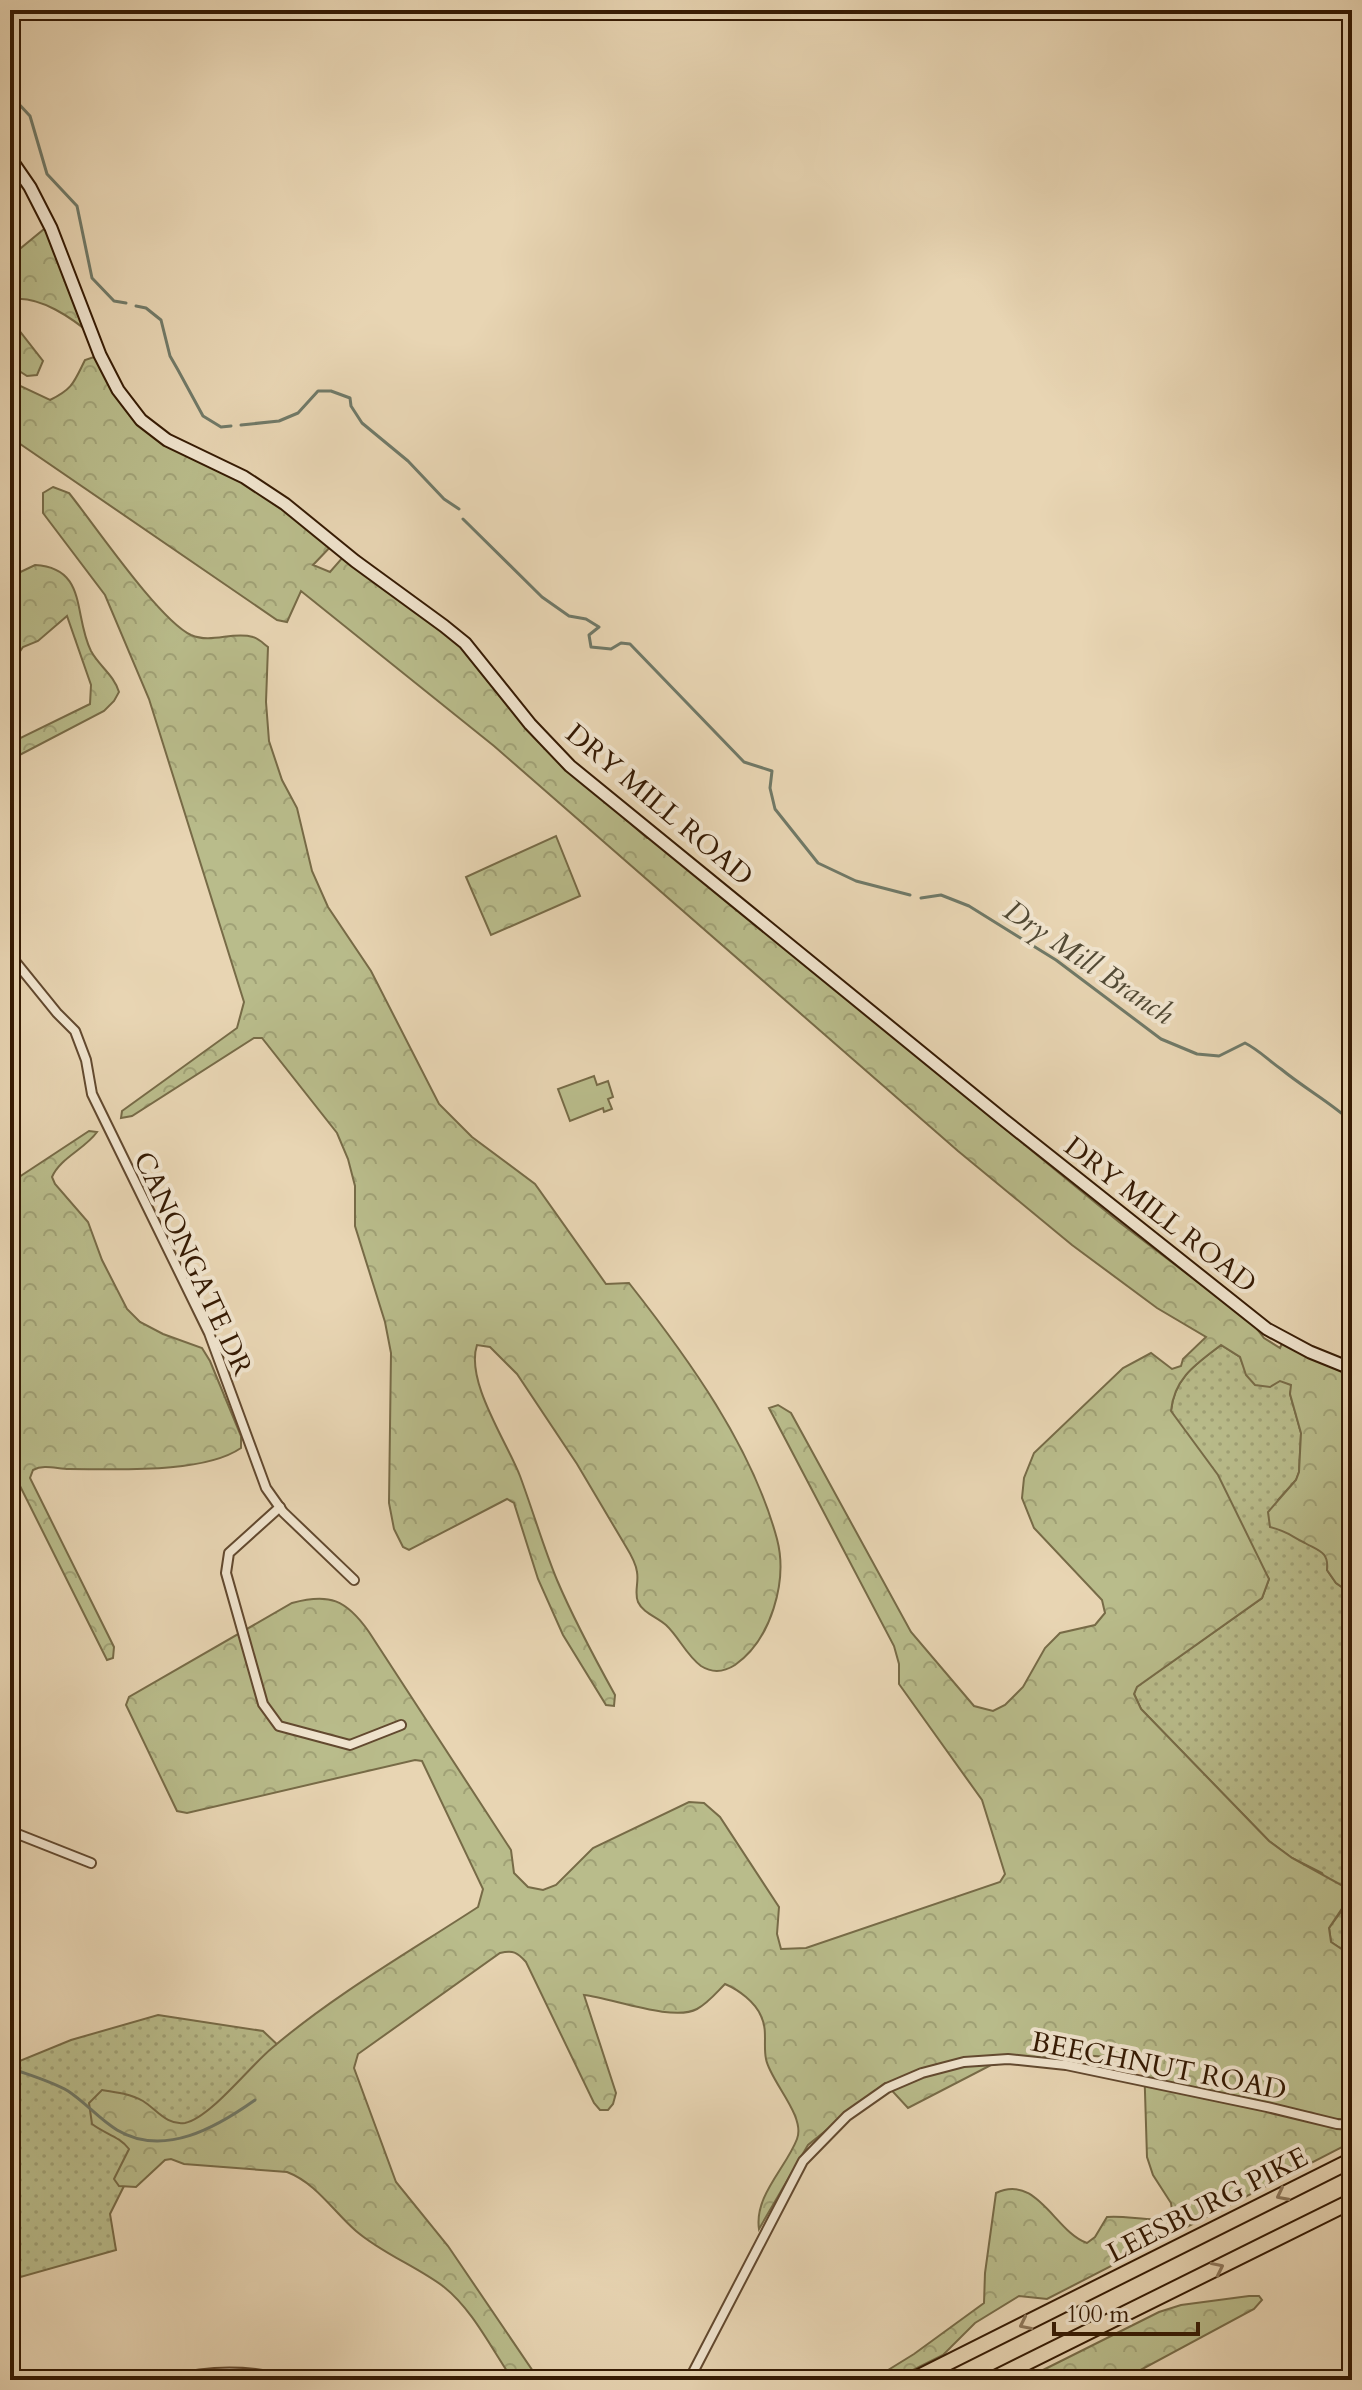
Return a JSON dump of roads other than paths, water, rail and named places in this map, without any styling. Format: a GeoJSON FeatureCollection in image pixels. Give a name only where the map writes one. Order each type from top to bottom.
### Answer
{"type":"FeatureCollection","features":[{"type":"Feature","properties":{"kind":"highway","name":"LEESBURG PIKE"},"geometry":{"type":"LineString","coordinates":[[913,2380],[1352,2160]]}},
{"type":"Feature","properties":{"kind":"highway"},"geometry":{"type":"LineString","coordinates":[[991,2380],[1352,2204]]}},
{"type":"Feature","properties":{"kind":"street","name":"DRY MILL ROAD"},"geometry":{"type":"LineString","coordinates":[[10,158],[30,187],[51,228],[98,350],[112,378],[141,420],[167,440],[244,477],[285,504],[355,561],[444,626],[465,643],[530,724],[570,766],[1267,1329],[1310,1352],[1352,1369]]}},
{"type":"Feature","properties":{"kind":"street","name":"CANONGATE DR"},"geometry":{"type":"LineString","coordinates":[[10,955],[75,1031],[86,1060],[92,1094],[196,1304],[266,1488],[309,1539],[354,1580]]}},
{"type":"Feature","properties":{"kind":"street"},"geometry":{"type":"LineString","coordinates":[[280,1507],[229,1553],[226,1573],[263,1704],[279,1726],[350,1745],[401,1725]]}},
{"type":"Feature","properties":{"kind":"street"},"geometry":{"type":"LineString","coordinates":[[10,1831],[91,1863]]}},
{"type":"Feature","properties":{"kind":"street","name":"BEECHNUT ROAD"},"geometry":{"type":"LineString","coordinates":[[689,2380],[803,2161],[847,2116],[887,2088],[922,2073],[964,2062],[1008,2059],[1066,2065],[1352,2125]]}},
{"type":"Feature","properties":{"kind":"street"},"geometry":{"type":"LineString","coordinates":[[170,2380],[230,2372],[288,2380]]}},
{"type":"Feature","properties":{"kind":"waterway","name":"Dry Mill Branch"},"geometry":{"type":"LineString","coordinates":[[10,99],[30,116],[47,174],[77,206],[92,278],[114,301],[126,303]]}},
{"type":"Feature","properties":{"kind":"waterway","name":"Dry Mill Branch"},"geometry":{"type":"LineString","coordinates":[[136,306],[146,308],[161,320],[170,356],[203,416],[221,427],[231,426]]}},
{"type":"Feature","properties":{"kind":"waterway","name":"Dry Mill Branch"},"geometry":{"type":"LineString","coordinates":[[241,425],[279,421],[298,413],[318,391],[331,391],[350,398],[351,406],[362,423],[408,461],[444,499],[459,509]]}},
{"type":"Feature","properties":{"kind":"waterway","name":"Dry Mill Branch"},"geometry":{"type":"LineString","coordinates":[[463,519],[542,597],[569,616],[586,619],[599,627],[589,635],[591,647],[611,649],[621,643],[630,644],[744,762],[772,771],[770,788],[775,809],[818,863],[856,881],[910,895]]}},
{"type":"Feature","properties":{"kind":"waterway","name":"Dry Mill Branch"},"geometry":{"type":"LineString","coordinates":[[921,898],[941,895],[969,906],[1056,960],[1161,1039],[1197,1054],[1219,1056],[1245,1043],[1352,1122]]}},
{"type":"Feature","properties":{"kind":"waterway"},"geometry":{"type":"LineString","coordinates":[[10,2068],[68,2091],[117,2130],[153,2141],[171,2140],[207,2129],[255,2100]]}}]}
